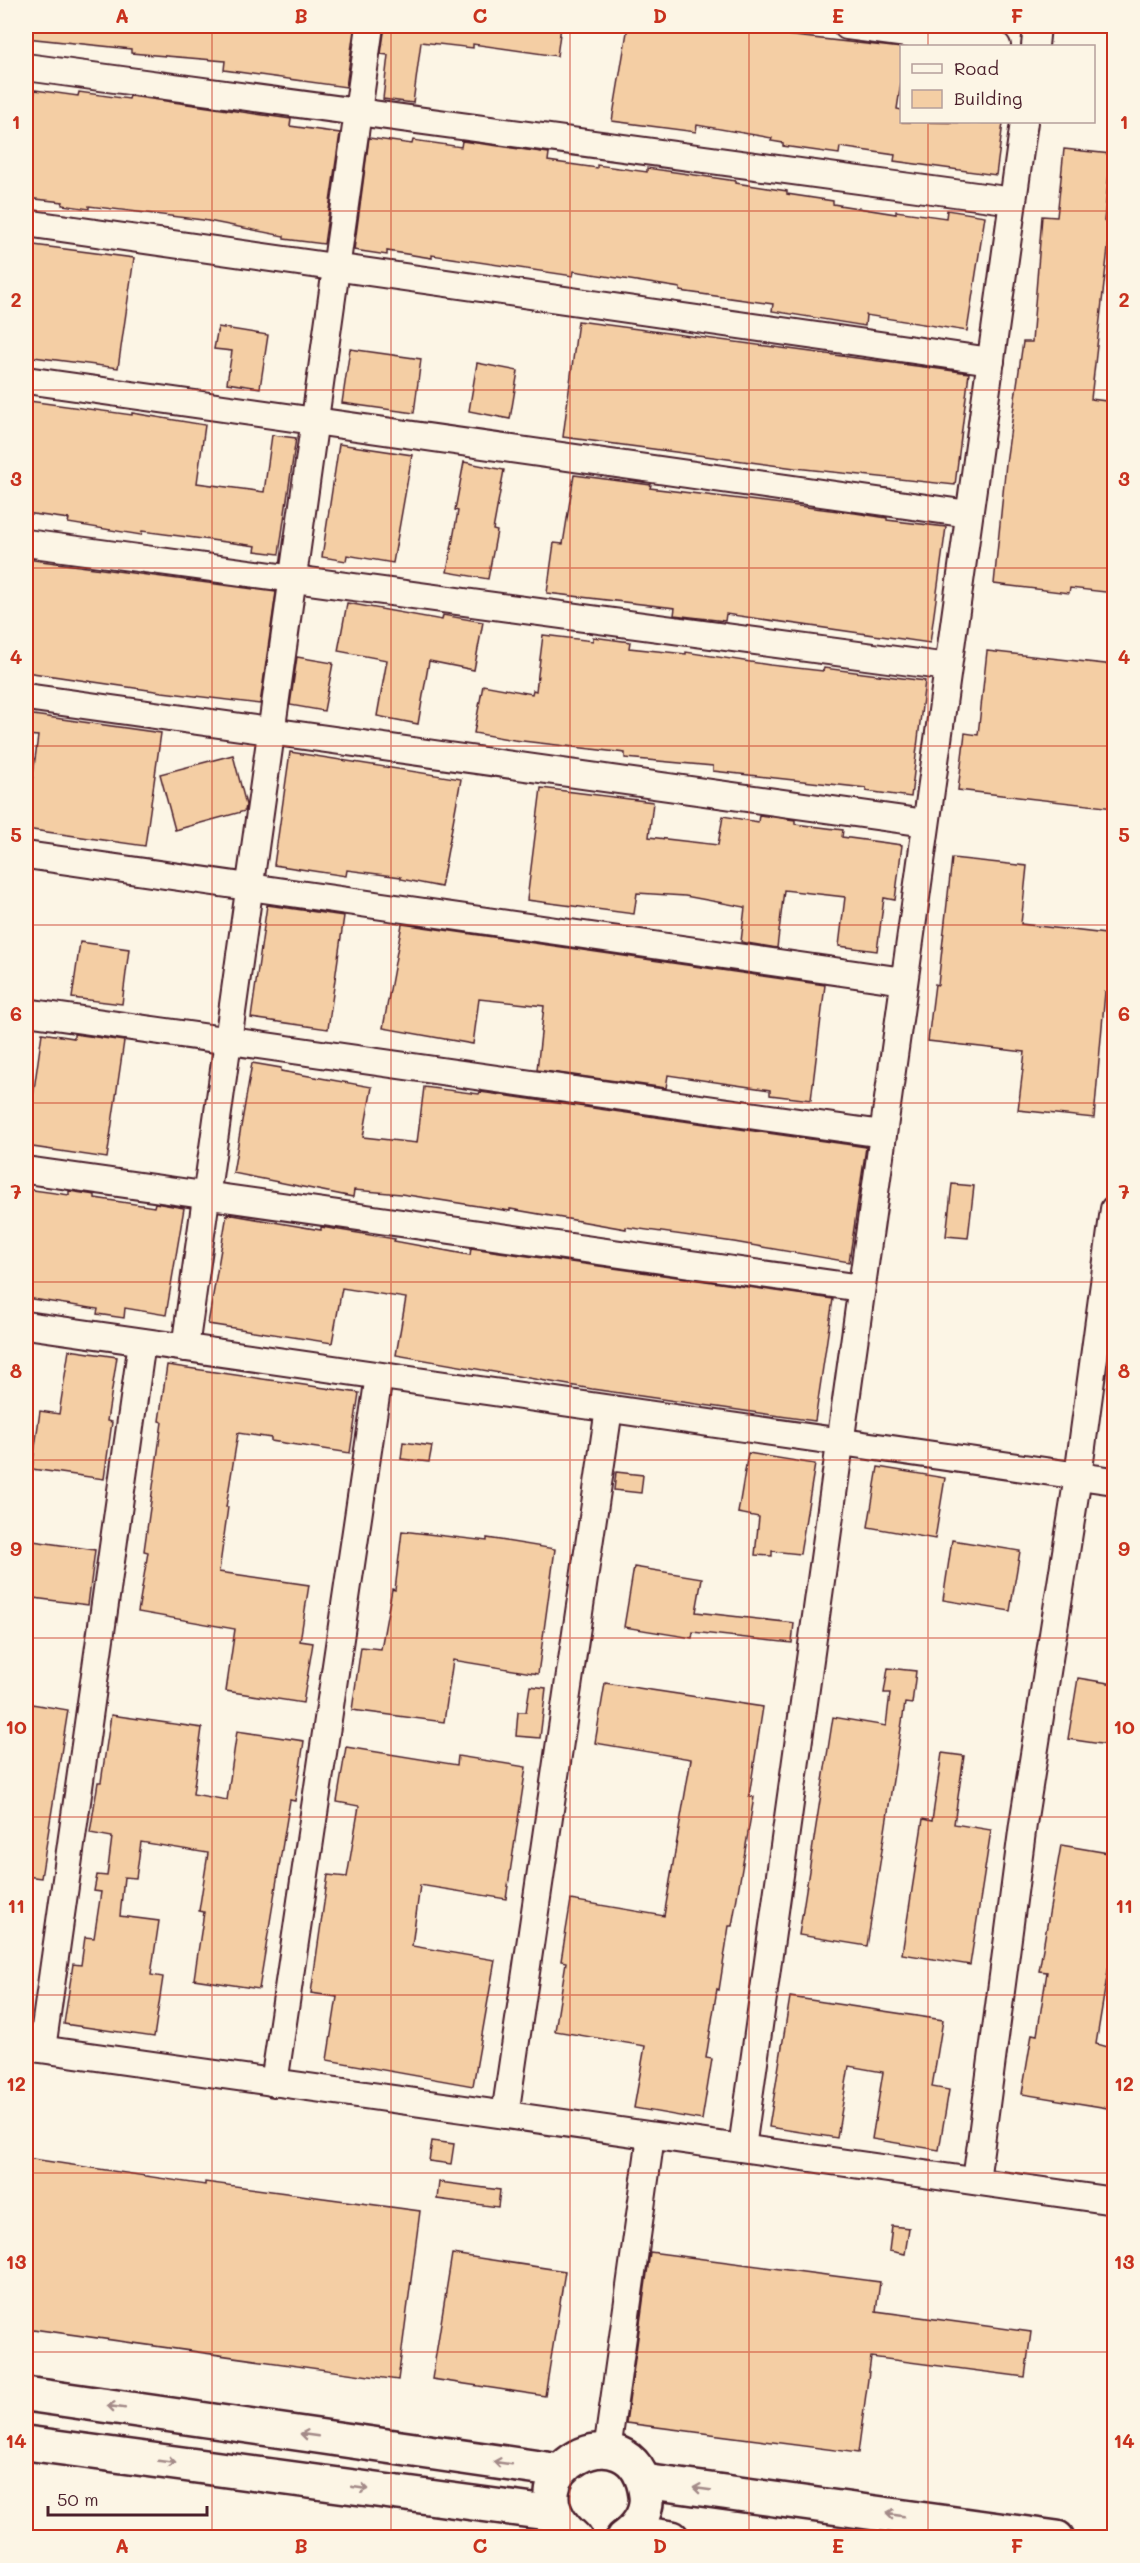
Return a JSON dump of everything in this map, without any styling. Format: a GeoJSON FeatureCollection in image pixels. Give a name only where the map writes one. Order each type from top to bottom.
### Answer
{"type":"FeatureCollection","features":[{"type":"Feature","properties":{"kind":"street"},"geometry":{"type":"LineString","coordinates":[[185,1348],[370,26]]}},
{"type":"Feature","properties":{"kind":"street"},"geometry":{"type":"LineString","coordinates":[[847,26],[990,45]]}},
{"type":"Feature","properties":{"kind":"street"},"geometry":{"type":"LineString","coordinates":[[1035,45],[1037,26]]}},
{"type":"Feature","properties":{"kind":"street"},"geometry":{"type":"LineString","coordinates":[[26,67],[1013,201]]}},
{"type":"Feature","properties":{"kind":"street"},"geometry":{"type":"LineString","coordinates":[[742,2148],[1024,123]]}},
{"type":"Feature","properties":{"kind":"street"},"geometry":{"type":"LineString","coordinates":[[26,223],[991,361]]}},
{"type":"Feature","properties":{"kind":"street"},"geometry":{"type":"LineString","coordinates":[[26,380],[969,514]]}},
{"type":"Feature","properties":{"kind":"street"},"geometry":{"type":"LineString","coordinates":[[26,543],[948,667]]}},
{"type":"Feature","properties":{"kind":"street"},"geometry":{"type":"LineString","coordinates":[[26,697],[926,823]]}},
{"type":"Feature","properties":{"kind":"street"},"geometry":{"type":"LineString","coordinates":[[26,855],[904,981]]}},
{"type":"Feature","properties":{"kind":"street"},"geometry":{"type":"LineString","coordinates":[[26,1012],[883,1134]]}},
{"type":"Feature","properties":{"kind":"street"},"geometry":{"type":"LineString","coordinates":[[26,1170],[861,1288]]}},
{"type":"Feature","properties":{"kind":"street"},"geometry":{"type":"LineString","coordinates":[[976,2181],[1023,1824],[1078,1476],[1114,1209]]}},
{"type":"Feature","properties":{"kind":"street"},"geometry":{"type":"LineString","coordinates":[[26,1325],[1114,1481]]}},
{"type":"Feature","properties":{"kind":"street"},"geometry":{"type":"LineString","coordinates":[[141,1341],[34,2048],[1114,2200]]}},
{"type":"Feature","properties":{"kind":"street"},"geometry":{"type":"LineString","coordinates":[[274,2083],[379,1376]]}},
{"type":"Feature","properties":{"kind":"street"},"geometry":{"type":"LineString","coordinates":[[505,2115],[609,1409]]}},
{"type":"Feature","properties":{"kind":"street"},"geometry":{"type":"LineString","coordinates":[[607,2451],[651,2136]]}},
{"type":"Feature","properties":{"kind":"street"},"geometry":{"type":"LineString","coordinates":[[26,2394],[560,2471]]}},
{"type":"Feature","properties":{"kind":"street"},"geometry":{"type":"LineString","coordinates":[[26,2443],[565,2526]]}},
{"type":"Feature","properties":{"kind":"street"},"geometry":{"type":"LineString","coordinates":[[565,2526],[552,2500],[554,2485],[560,2471],[569,2461],[581,2454],[594,2450],[607,2451],[623,2456],[635,2467],[644,2481],[646,2499],[642,2517],[627,2535]]}},
{"type":"Feature","properties":{"kind":"street"},"geometry":{"type":"LineString","coordinates":[[644,2481],[1057,2538]]}},
{"type":"Feature","properties":{"kind":"street"},"geometry":{"type":"LineString","coordinates":[[627,2535],[672,2538]]}},
{"type":"Feature","properties":{"kind":"building"},"geometry":{"type":"Polygon","coordinates":[[[26,26],[320,26],[354,30],[346,87],[224,70],[225,61],[131,53],[131,49],[26,38],[26,26]]]}},
{"type":"Feature","properties":{"kind":"building"},"geometry":{"type":"Polygon","coordinates":[[[385,26],[561,26],[557,56],[473,44],[473,48],[421,42],[413,103],[383,99],[388,55],[381,54],[385,26]]]}},
{"type":"Feature","properties":{"kind":"building"},"geometry":{"type":"Polygon","coordinates":[[[628,26],[760,26],[759,32],[900,48],[900,89],[897,109],[900,110],[900,123],[1003,123],[996,175],[894,161],[895,155],[840,147],[839,154],[783,146],[783,143],[771,141],[772,138],[697,125],[696,132],[612,121],[628,26]]]}},
{"type":"Feature","properties":{"kind":"building"},"geometry":{"type":"Polygon","coordinates":[[[35,90],[78,96],[79,92],[129,99],[130,96],[201,106],[291,119],[290,126],[340,133],[324,244],[284,239],[284,236],[203,220],[89,206],[89,209],[62,205],[63,202],[26,198],[26,167],[35,90]]]}},
{"type":"Feature","properties":{"kind":"building"},"geometry":{"type":"Polygon","coordinates":[[[369,138],[412,144],[413,140],[461,147],[462,141],[549,153],[548,161],[647,172],[647,168],[736,181],[736,183],[787,191],[787,194],[833,201],[833,204],[896,214],[896,211],[946,218],[947,210],[985,216],[967,331],[866,315],[865,326],[772,311],[773,304],[680,291],[680,288],[574,271],[573,276],[432,255],[432,258],[387,251],[387,255],[354,250],[369,138]]]}},
{"type":"Feature","properties":{"kind":"building"},"geometry":{"type":"Polygon","coordinates":[[[1064,149],[1111,154],[1104,221],[1111,222],[1091,399],[1114,402],[1114,593],[1070,588],[1069,593],[994,584],[1006,463],[1023,342],[1032,342],[1042,216],[1057,217],[1064,149]]]}},
{"type":"Feature","properties":{"kind":"building"},"geometry":{"type":"Polygon","coordinates":[[[26,244],[134,258],[118,368],[26,356],[26,244]]]}},
{"type":"Feature","properties":{"kind":"building"},"geometry":{"type":"Polygon","coordinates":[[[578,321],[969,373],[955,485],[795,468],[563,437],[578,321]]]}},
{"type":"Feature","properties":{"kind":"building"},"geometry":{"type":"Polygon","coordinates":[[[218,327],[268,335],[260,388],[227,383],[232,351],[214,349],[218,327]]]}},
{"type":"Feature","properties":{"kind":"building"},"geometry":{"type":"Polygon","coordinates":[[[350,349],[421,359],[414,413],[342,403],[350,349]]]}},
{"type":"Feature","properties":{"kind":"building"},"geometry":{"type":"Polygon","coordinates":[[[477,363],[518,371],[510,419],[469,411],[477,363]]]}},
{"type":"Feature","properties":{"kind":"building"},"geometry":{"type":"Polygon","coordinates":[[[29,401],[132,415],[132,413],[205,425],[197,483],[264,492],[272,435],[296,438],[279,554],[255,551],[256,546],[142,531],[141,535],[68,523],[69,519],[26,513],[26,425],[29,401]]]}},
{"type":"Feature","properties":{"kind":"building"},"geometry":{"type":"Polygon","coordinates":[[[339,444],[412,455],[393,563],[347,555],[346,561],[322,557],[339,444]]]}},
{"type":"Feature","properties":{"kind":"building"},"geometry":{"type":"Polygon","coordinates":[[[464,462],[504,470],[493,530],[497,531],[488,579],[447,572],[464,462]]]}},
{"type":"Feature","properties":{"kind":"building"},"geometry":{"type":"Polygon","coordinates":[[[574,475],[651,485],[650,488],[855,513],[887,518],[887,520],[946,527],[930,643],[726,614],[725,621],[674,615],[675,608],[547,593],[554,543],[563,544],[574,475]]]}},
{"type":"Feature","properties":{"kind":"building"},"geometry":{"type":"Polygon","coordinates":[[[26,559],[276,592],[260,704],[26,672],[26,559]]]}},
{"type":"Feature","properties":{"kind":"building"},"geometry":{"type":"Polygon","coordinates":[[[347,603],[442,620],[443,615],[483,622],[474,670],[429,661],[418,724],[377,716],[387,660],[338,651],[347,603]]]}},
{"type":"Feature","properties":{"kind":"building"},"geometry":{"type":"Polygon","coordinates":[[[543,635],[593,641],[593,637],[630,642],[629,648],[686,654],[686,652],[770,665],[823,671],[824,668],[925,681],[911,797],[866,791],[866,788],[713,771],[713,766],[625,758],[625,753],[474,733],[483,685],[532,694],[533,690],[536,691],[543,635]]]}},
{"type":"Feature","properties":{"kind":"building"},"geometry":{"type":"Polygon","coordinates":[[[987,651],[1114,665],[1114,808],[958,790],[965,733],[978,735],[987,651]]]}},
{"type":"Feature","properties":{"kind":"building"},"geometry":{"type":"Polygon","coordinates":[[[297,657],[333,663],[324,711],[290,705],[297,657]]]}},
{"type":"Feature","properties":{"kind":"building"},"geometry":{"type":"Polygon","coordinates":[[[26,714],[161,733],[145,846],[26,829],[38,736],[26,735],[26,714]]]}},
{"type":"Feature","properties":{"kind":"building"},"geometry":{"type":"Polygon","coordinates":[[[290,752],[461,779],[441,887],[401,879],[401,877],[347,870],[346,876],[274,865],[290,752]]]}},
{"type":"Feature","properties":{"kind":"building"},"geometry":{"type":"Polygon","coordinates":[[[233,755],[246,805],[245,811],[175,830],[160,774],[233,755]]]}},
{"type":"Feature","properties":{"kind":"building"},"geometry":{"type":"Polygon","coordinates":[[[541,788],[653,802],[649,837],[718,845],[723,816],[758,822],[759,815],[795,820],[795,824],[843,830],[842,837],[902,845],[895,900],[884,898],[877,951],[839,946],[845,897],[784,890],[777,948],[741,942],[745,907],[685,896],[637,893],[634,914],[527,900],[541,788]]]}},
{"type":"Feature","properties":{"kind":"building"},"geometry":{"type":"Polygon","coordinates":[[[952,858],[1027,866],[1021,924],[1114,935],[1109,992],[1105,992],[1094,1118],[1018,1110],[1025,1052],[928,1041],[935,984],[938,985],[952,858]]]}},
{"type":"Feature","properties":{"kind":"building"},"geometry":{"type":"Polygon","coordinates":[[[267,905],[344,916],[328,1029],[251,1018],[267,905]]]}},
{"type":"Feature","properties":{"kind":"building"},"geometry":{"type":"Polygon","coordinates":[[[402,924],[825,985],[811,1100],[770,1095],[770,1090],[668,1075],[666,1088],[537,1070],[544,1006],[479,999],[473,1044],[383,1028],[402,924]]]}},
{"type":"Feature","properties":{"kind":"building"},"geometry":{"type":"Polygon","coordinates":[[[80,942],[129,949],[122,1004],[72,998],[80,942]]]}},
{"type":"Feature","properties":{"kind":"building"},"geometry":{"type":"Polygon","coordinates":[[[42,1033],[74,1038],[74,1034],[124,1041],[107,1158],[26,1146],[42,1033]]]}},
{"type":"Feature","properties":{"kind":"building"},"geometry":{"type":"Polygon","coordinates":[[[252,1063],[281,1068],[281,1071],[372,1087],[363,1137],[417,1143],[424,1087],[479,1094],[480,1092],[866,1147],[849,1262],[734,1242],[626,1227],[626,1229],[510,1209],[510,1211],[401,1194],[354,1190],[353,1197],[233,1173],[252,1063]]]}},
{"type":"Feature","properties":{"kind":"building"},"geometry":{"type":"Polygon","coordinates":[[[952,1184],[974,1186],[968,1238],[946,1236],[952,1184]]]}},
{"type":"Feature","properties":{"kind":"building"},"geometry":{"type":"Polygon","coordinates":[[[26,1189],[69,1195],[69,1191],[95,1195],[95,1198],[154,1207],[155,1203],[184,1208],[166,1315],[125,1308],[124,1318],[97,1314],[98,1309],[26,1298],[26,1189]]]}},
{"type":"Feature","properties":{"kind":"building"},"geometry":{"type":"Polygon","coordinates":[[[227,1214],[321,1230],[321,1227],[395,1239],[394,1241],[470,1255],[471,1248],[833,1299],[815,1421],[592,1389],[396,1355],[406,1298],[342,1288],[332,1343],[208,1324],[227,1214]]]}},
{"type":"Feature","properties":{"kind":"building"},"geometry":{"type":"Polygon","coordinates":[[[69,1350],[117,1357],[107,1421],[112,1422],[104,1479],[32,1469],[40,1411],[59,1414],[69,1350]]]}},
{"type":"Feature","properties":{"kind":"building"},"geometry":{"type":"Polygon","coordinates":[[[167,1365],[359,1393],[350,1453],[271,1441],[271,1438],[238,1433],[226,1507],[228,1507],[219,1572],[309,1585],[300,1641],[313,1643],[303,1703],[226,1691],[235,1629],[138,1612],[148,1552],[144,1551],[162,1422],[159,1421],[167,1365]]]}},
{"type":"Feature","properties":{"kind":"building"},"geometry":{"type":"Polygon","coordinates":[[[403,1442],[432,1446],[429,1462],[401,1459],[403,1442]]]}},
{"type":"Feature","properties":{"kind":"building"},"geometry":{"type":"Polygon","coordinates":[[[748,1453],[815,1464],[800,1554],[772,1551],[772,1556],[755,1555],[759,1517],[738,1513],[748,1453]]]}},
{"type":"Feature","properties":{"kind":"building"},"geometry":{"type":"Polygon","coordinates":[[[878,1467],[945,1478],[935,1539],[868,1527],[878,1467]]]}},
{"type":"Feature","properties":{"kind":"building"},"geometry":{"type":"Polygon","coordinates":[[[616,1472],[643,1475],[641,1493],[614,1490],[616,1472]]]}},
{"type":"Feature","properties":{"kind":"building"},"geometry":{"type":"Polygon","coordinates":[[[402,1531],[487,1541],[487,1538],[555,1549],[538,1674],[453,1660],[444,1722],[352,1710],[361,1647],[381,1649],[392,1589],[395,1590],[402,1531]]]}},
{"type":"Feature","properties":{"kind":"building"},"geometry":{"type":"Polygon","coordinates":[[[26,1540],[95,1550],[88,1605],[26,1597],[26,1540]]]}},
{"type":"Feature","properties":{"kind":"building"},"geometry":{"type":"Polygon","coordinates":[[[952,1540],[1020,1551],[1010,1611],[943,1600],[952,1540]]]}},
{"type":"Feature","properties":{"kind":"building"},"geometry":{"type":"Polygon","coordinates":[[[634,1567],[702,1578],[696,1612],[794,1623],[792,1643],[693,1632],[692,1638],[624,1627],[634,1567]]]}},
{"type":"Feature","properties":{"kind":"building"},"geometry":{"type":"Polygon","coordinates":[[[888,1668],[916,1671],[912,1704],[905,1703],[867,1946],[799,1935],[833,1717],[886,1726],[890,1693],[884,1693],[888,1668]]]}},
{"type":"Feature","properties":{"kind":"building"},"geometry":{"type":"Polygon","coordinates":[[[1078,1678],[1114,1684],[1114,1746],[1068,1739],[1078,1678]]]}},
{"type":"Feature","properties":{"kind":"building"},"geometry":{"type":"Polygon","coordinates":[[[605,1683],[763,1707],[749,1796],[754,1797],[706,2058],[712,2059],[702,2120],[634,2108],[645,2046],[555,2031],[566,1962],[561,1961],[571,1900],[664,1916],[691,1759],[595,1743],[605,1683]]]}},
{"type":"Feature","properties":{"kind":"building"},"geometry":{"type":"Polygon","coordinates":[[[530,1686],[546,1688],[540,1738],[516,1736],[518,1712],[526,1712],[530,1686]]]}},
{"type":"Feature","properties":{"kind":"building"},"geometry":{"type":"Polygon","coordinates":[[[26,1703],[68,1710],[41,1878],[26,1876],[26,1703]]]}},
{"type":"Feature","properties":{"kind":"building"},"geometry":{"type":"Polygon","coordinates":[[[111,1715],[202,1728],[193,1794],[227,1800],[237,1731],[304,1741],[295,1801],[290,1800],[259,1989],[194,1979],[204,1912],[199,1911],[208,1853],[141,1842],[136,1878],[124,1877],[120,1916],[159,1921],[151,1975],[163,1977],[154,2037],[64,2024],[73,1964],[81,1965],[85,1937],[94,1938],[101,1892],[94,1891],[97,1875],[107,1876],[112,1837],[90,1833],[98,1782],[101,1782],[111,1715]]]}},
{"type":"Feature","properties":{"kind":"building"},"geometry":{"type":"Polygon","coordinates":[[[346,1747],[457,1765],[458,1756],[526,1767],[506,1899],[420,1885],[412,1946],[495,1960],[473,2086],[327,2060],[337,1997],[311,1993],[328,1875],[347,1877],[359,1806],[337,1802],[346,1747]]]}},
{"type":"Feature","properties":{"kind":"building"},"geometry":{"type":"Polygon","coordinates":[[[942,1753],[964,1756],[954,1824],[991,1830],[970,1965],[902,1954],[923,1819],[932,1821],[942,1753]]]}},
{"type":"Feature","properties":{"kind":"building"},"geometry":{"type":"Polygon","coordinates":[[[1061,1845],[1114,1854],[1114,1934],[1096,2044],[1114,2049],[1114,2109],[1022,2094],[1032,2034],[1037,2035],[1047,1972],[1039,1971],[1061,1845]]]}},
{"type":"Feature","properties":{"kind":"building"},"geometry":{"type":"Polygon","coordinates":[[[790,1997],[943,2020],[932,2087],[949,2090],[939,2150],[872,2139],[883,2072],[849,2066],[837,2138],[769,2127],[790,1997]]]}},
{"type":"Feature","properties":{"kind":"building"},"geometry":{"type":"Polygon","coordinates":[[[432,2141],[454,2144],[451,2164],[429,2161],[432,2141]]]}},
{"type":"Feature","properties":{"kind":"building"},"geometry":{"type":"Polygon","coordinates":[[[26,2158],[205,2185],[205,2182],[420,2211],[398,2380],[26,2328],[26,2158]]]}},
{"type":"Feature","properties":{"kind":"building"},"geometry":{"type":"Polygon","coordinates":[[[439,2182],[500,2190],[498,2207],[437,2199],[439,2182]]]}},
{"type":"Feature","properties":{"kind":"building"},"geometry":{"type":"Polygon","coordinates":[[[892,2226],[909,2228],[905,2254],[889,2251],[892,2226]]]}},
{"type":"Feature","properties":{"kind":"building"},"geometry":{"type":"Polygon","coordinates":[[[650,2252],[880,2282],[876,2311],[1031,2332],[1025,2377],[871,2357],[858,2453],[626,2423],[650,2252]]]}},
{"type":"Feature","properties":{"kind":"building"},"geometry":{"type":"Polygon","coordinates":[[[452,2254],[565,2271],[545,2396],[432,2379],[452,2254]]]}}]}
